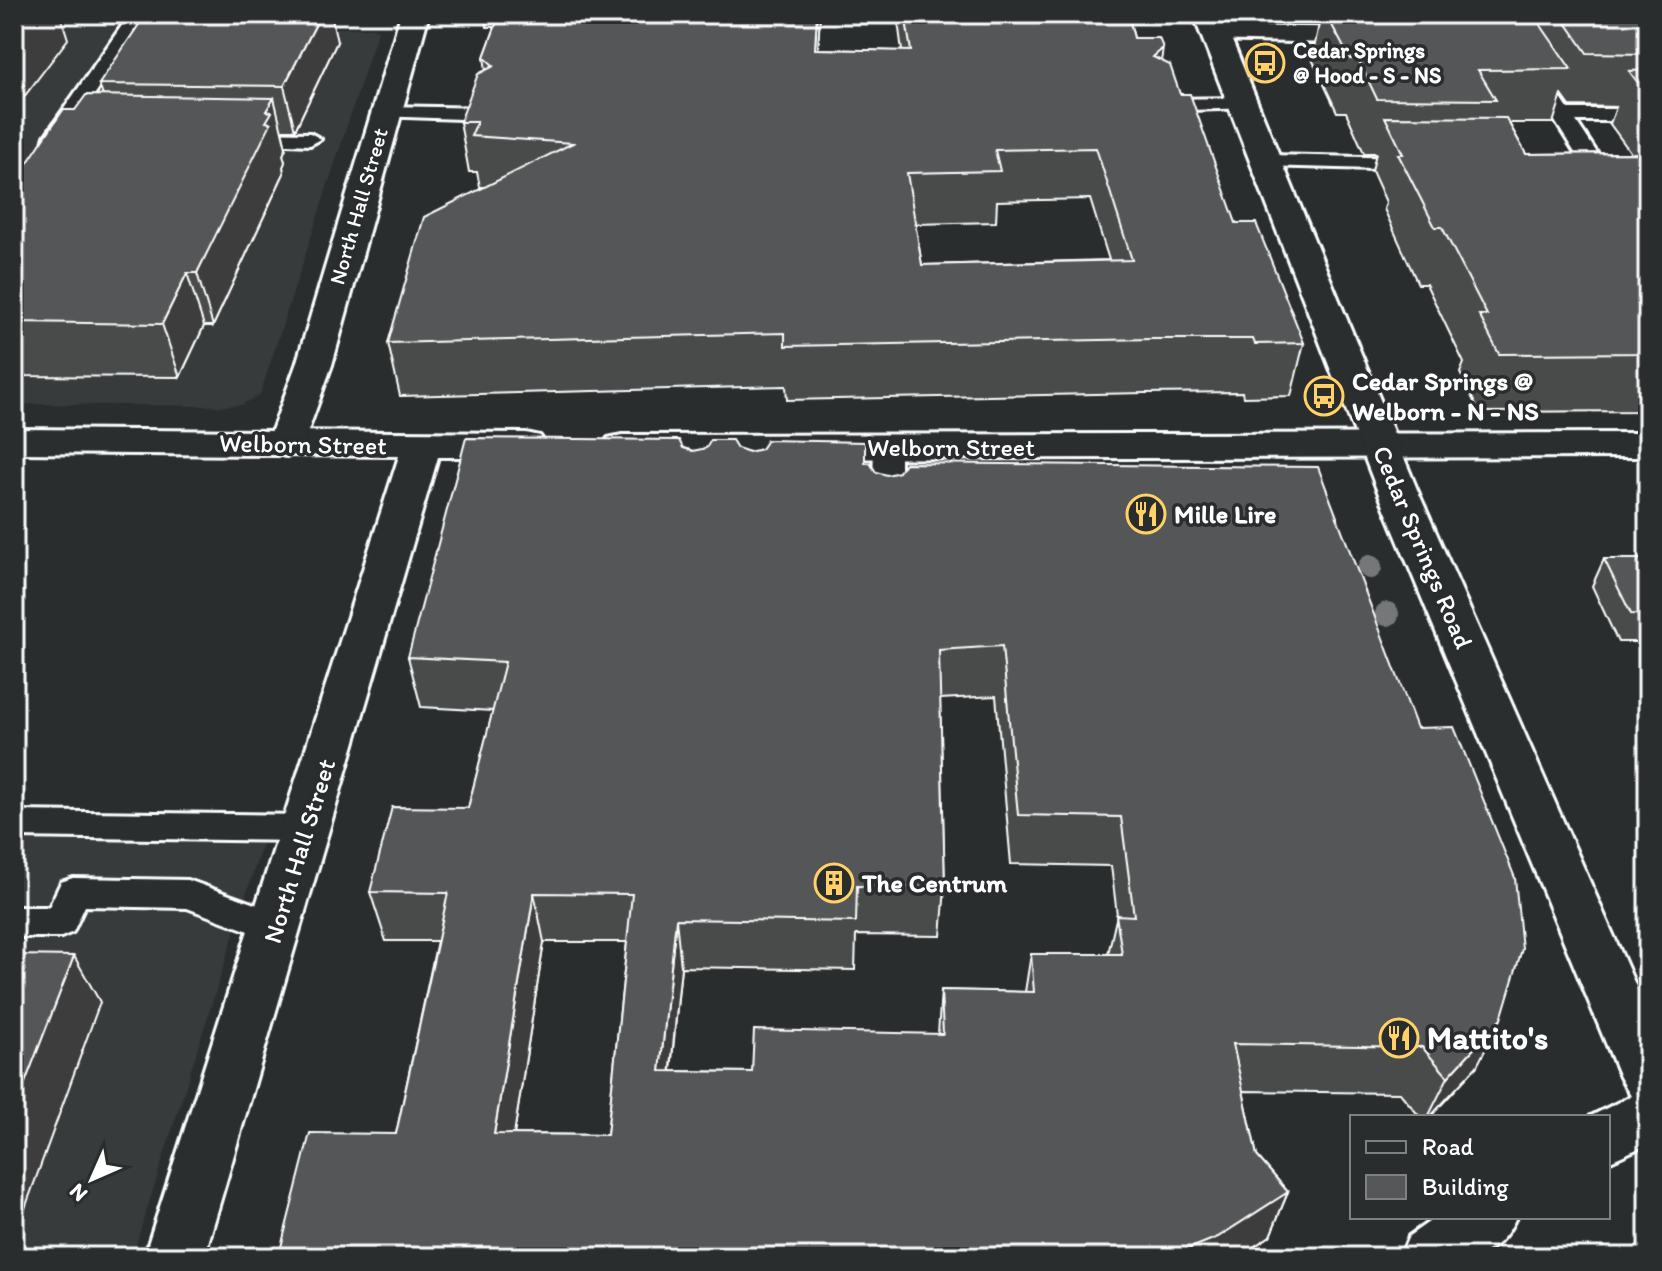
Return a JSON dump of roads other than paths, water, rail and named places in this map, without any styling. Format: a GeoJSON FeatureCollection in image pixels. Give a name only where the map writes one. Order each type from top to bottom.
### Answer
{"type":"FeatureCollection","features":[{"type":"Feature","properties":{"kind":"street","name":"North Hall Street"},"geometry":{"type":"LineString","coordinates":[[286,444],[314,365],[415,14]]}},
{"type":"Feature","properties":{"kind":"street"},"geometry":{"type":"LineString","coordinates":[[1212,24],[1402,36]]}},
{"type":"Feature","properties":{"kind":"street","name":"Cedar Springs Road"},"geometry":{"type":"LineString","coordinates":[[1212,24],[1379,445],[1648,1077]]}},
{"type":"Feature","properties":{"kind":"street","name":"Welborn Street"},"geometry":{"type":"LineString","coordinates":[[14,441],[575,446],[702,460],[756,460],[887,448],[1648,445]]}},
{"type":"Feature","properties":{"kind":"street","name":"North Hall Street"},"geometry":{"type":"LineString","coordinates":[[174,1257],[422,445]]}},
{"type":"Feature","properties":{"kind":"street"},"geometry":{"type":"LineString","coordinates":[[1610,1135],[1648,1115]]}},
{"type":"Feature","properties":{"kind":"street"},"geometry":{"type":"LineString","coordinates":[[1430,1257],[1483,1219]]}},
{"type":"Feature","properties":{"kind":"lane"},"geometry":{"type":"LineString","coordinates":[[49,166],[56,136],[139,14]]}},
{"type":"Feature","properties":{"kind":"lane"},"geometry":{"type":"LineString","coordinates":[[1528,61],[1594,165],[1549,165]]}},
{"type":"Feature","properties":{"kind":"lane"},"geometry":{"type":"LineString","coordinates":[[1159,105],[1244,104]]}},
{"type":"Feature","properties":{"kind":"lane"},"geometry":{"type":"LineString","coordinates":[[385,112],[489,114]]}},
{"type":"Feature","properties":{"kind":"lane"},"geometry":{"type":"LineString","coordinates":[[1562,115],[1648,115]]}},
{"type":"Feature","properties":{"kind":"lane"},"geometry":{"type":"LineString","coordinates":[[56,136],[88,136]]}},
{"type":"Feature","properties":{"kind":"lane"},"geometry":{"type":"LineString","coordinates":[[215,138],[310,139]]}},
{"type":"Feature","properties":{"kind":"lane"},"geometry":{"type":"LineString","coordinates":[[1267,161],[1433,164]]}},
{"type":"Feature","properties":{"kind":"lane"},"geometry":{"type":"LineString","coordinates":[[886,513],[887,448]]}},
{"type":"Feature","properties":{"kind":"lane"},"geometry":{"type":"LineString","coordinates":[[14,824],[306,828]]}},
{"type":"Feature","properties":{"kind":"lane"},"geometry":{"type":"LineString","coordinates":[[14,922],[61,922],[73,892],[174,893],[188,894],[276,926]]}},
{"type":"Feature","properties":{"kind":"place","name":"Cedar Springs @ Hood - S - NS"},"geometry":{"type":"Point","coordinates":[1265,63]}},
{"type":"Feature","properties":{"kind":"place","name":"Cedar Springs @ Welborn - N - NS"},"geometry":{"type":"Point","coordinates":[1324,396]}},
{"type":"Feature","properties":{"kind":"place","name":"Mille Lire"},"geometry":{"type":"Point","coordinates":[1146,514]}},
{"type":"Feature","properties":{"kind":"place","name":"The Centrum"},"geometry":{"type":"Point","coordinates":[834,883]}},
{"type":"Feature","properties":{"kind":"place","name":"Mattito's"},"geometry":{"type":"Point","coordinates":[1399,1038]}}]}
